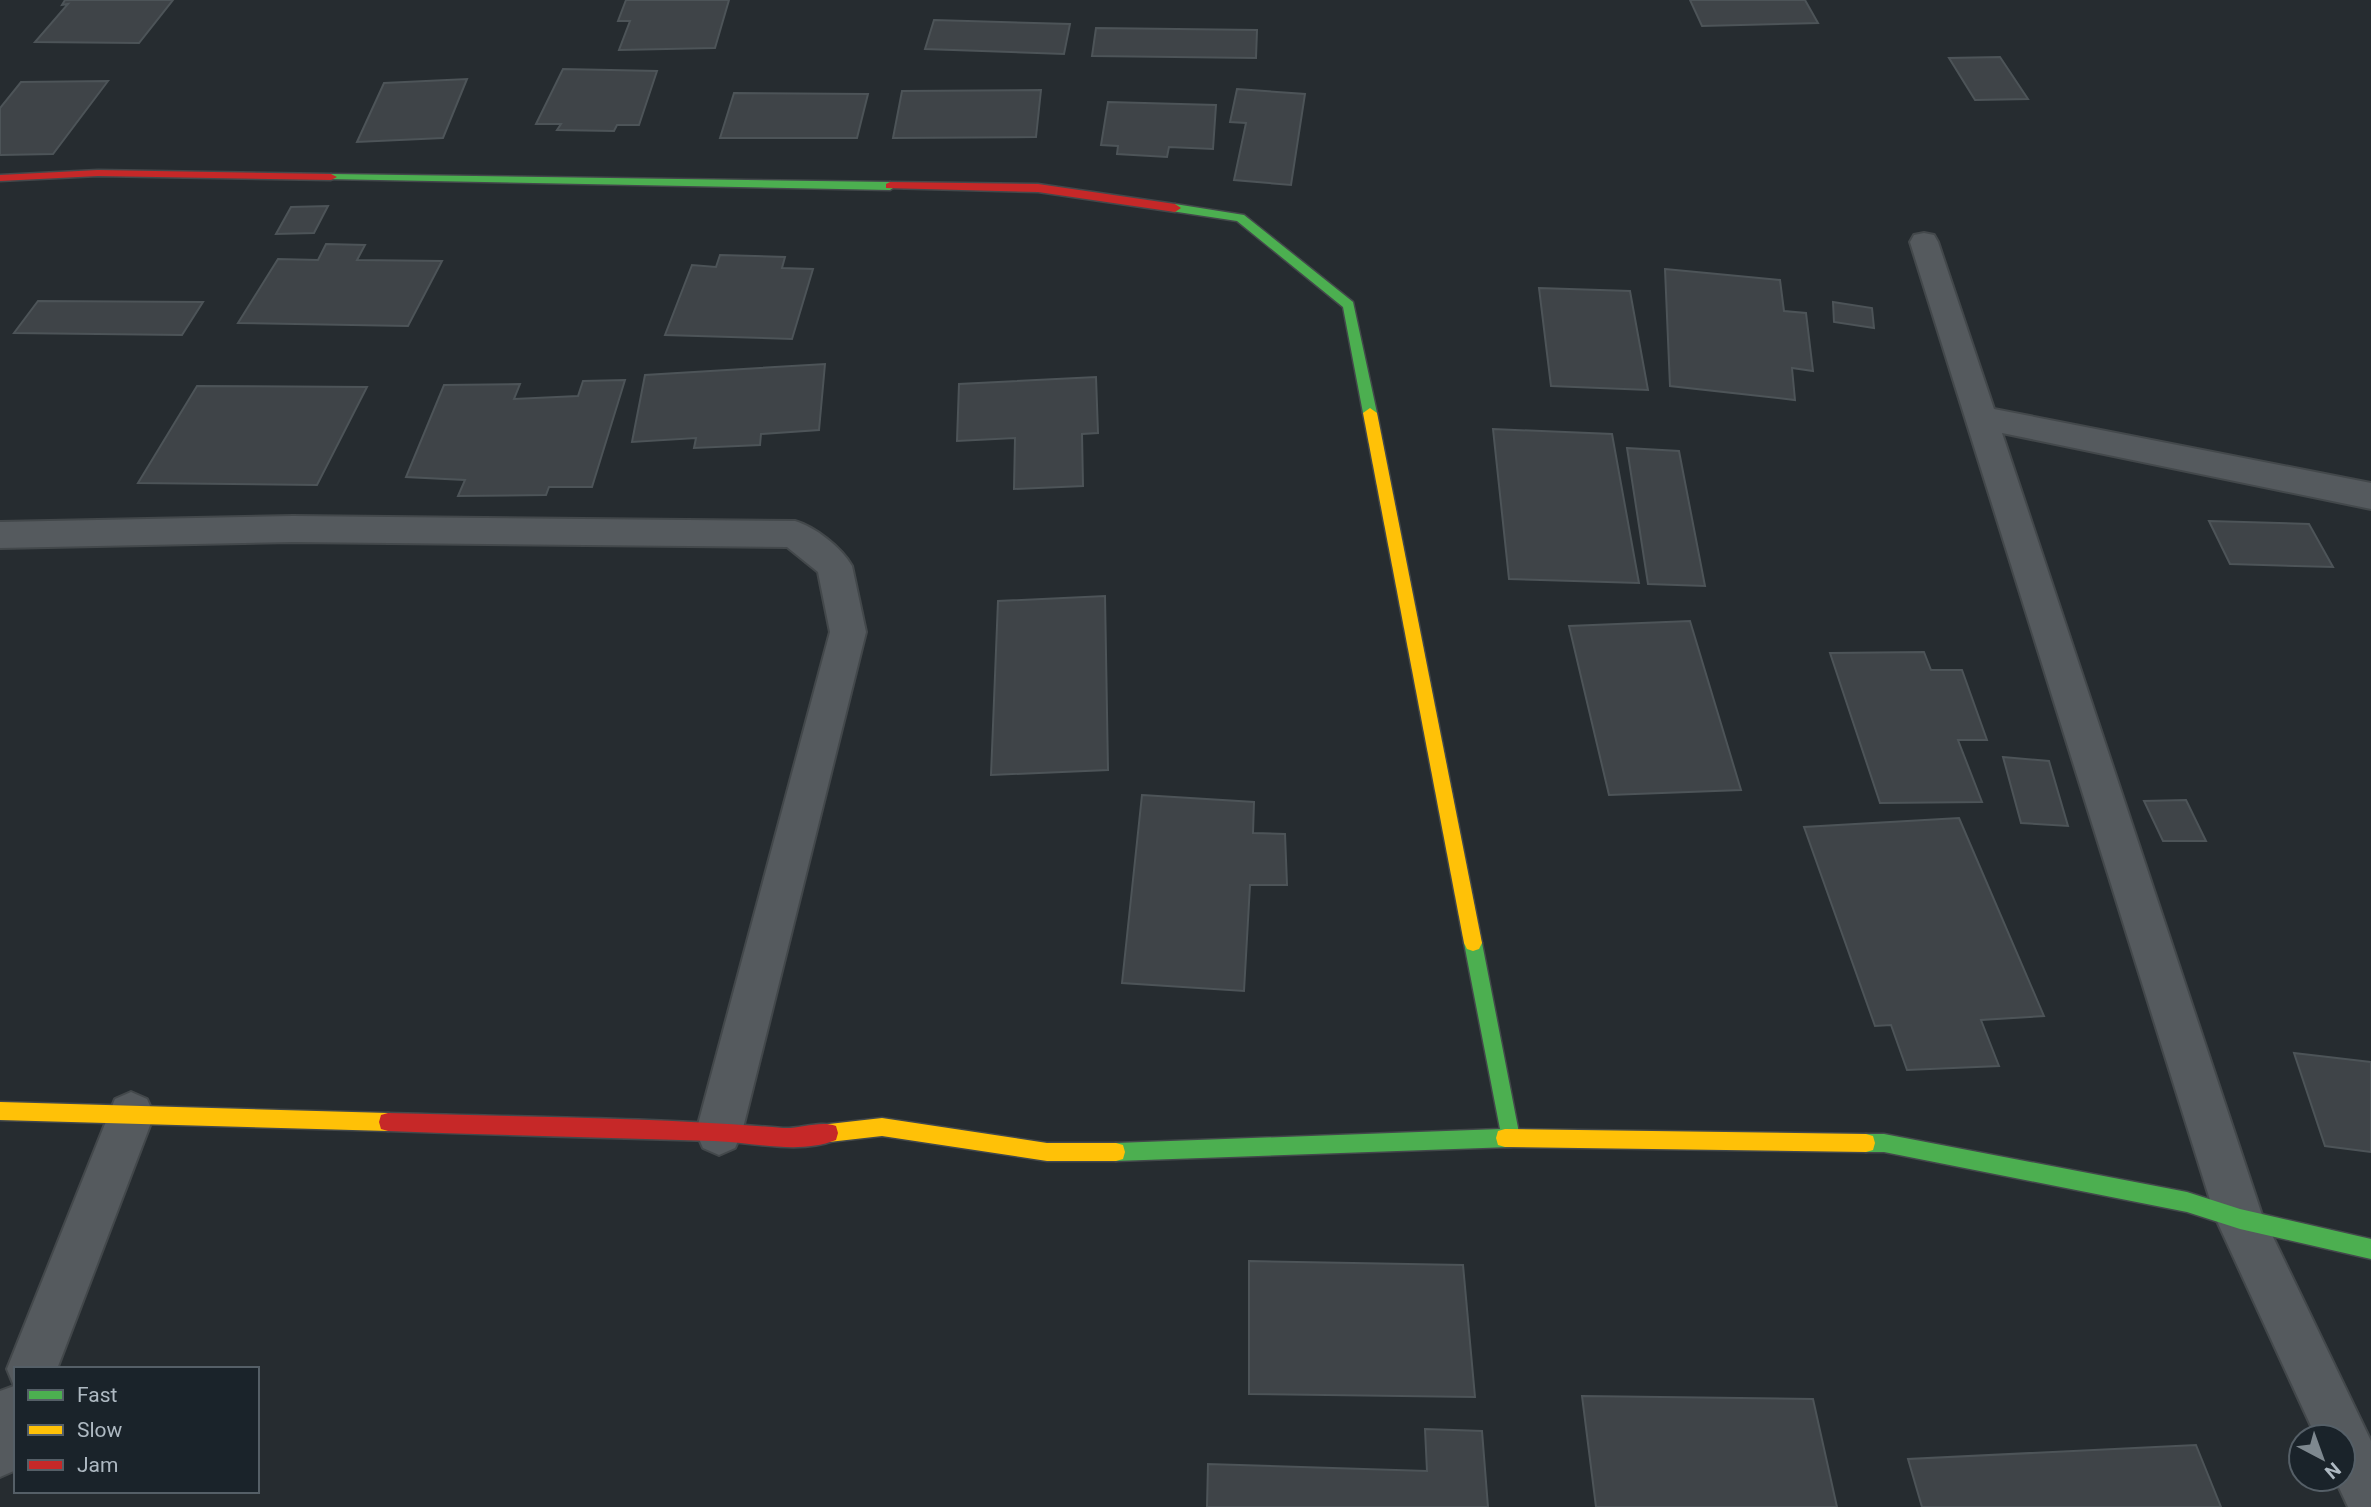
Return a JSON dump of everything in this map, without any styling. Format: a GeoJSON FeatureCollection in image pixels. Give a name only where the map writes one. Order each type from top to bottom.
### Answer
{"type":"FeatureCollection","features":[{"type":"Feature","properties":{"kind":"street"},"geometry":{"type":"LineString","coordinates":[[0,178],[98,173],[1038,188],[1240,218],[1349,304],[1511,1139]]}},
{"type":"Feature","properties":{"kind":"street"},"geometry":{"type":"LineString","coordinates":[[1924,242],[2240,1219],[2336,1423]]}},
{"type":"Feature","properties":{"kind":"street"},"geometry":{"type":"LineString","coordinates":[[1979,416],[2371,496]]}},
{"type":"Feature","properties":{"kind":"street"},"geometry":{"type":"LineString","coordinates":[[0,534],[293,529],[796,534],[834,566],[848,632],[719,1132]]}},
{"type":"Feature","properties":{"kind":"street"},"geometry":{"type":"LineString","coordinates":[[0,1111],[719,1132],[791,1138],[882,1127],[1047,1152],[1098,1153],[1511,1139],[1884,1143],[2187,1202],[2240,1219],[2371,1249]]}},
{"type":"Feature","properties":{"kind":"street"},"geometry":{"type":"LineString","coordinates":[[33,1367],[131,1115]]}},
{"type":"Feature","properties":{"kind":"street"},"geometry":{"type":"LineString","coordinates":[[0,1451],[14,1415]]}},
{"type":"Feature","properties":{"kind":"street"},"geometry":{"type":"LineString","coordinates":[[2357,1468],[2371,1498]]}},
{"type":"Feature","properties":{"kind":"building"},"geometry":{"type":"Polygon","coordinates":[[[65,0],[173,0],[139,43],[35,42],[68,4],[62,5],[65,0]]]}},
{"type":"Feature","properties":{"kind":"building"},"geometry":{"type":"Polygon","coordinates":[[[626,0],[729,0],[715,48],[619,50],[630,21],[618,21],[626,0]]]}},
{"type":"Feature","properties":{"kind":"building"},"geometry":{"type":"Polygon","coordinates":[[[1690,0],[1805,0],[1818,23],[1702,26],[1690,0]]]}},
{"type":"Feature","properties":{"kind":"building"},"geometry":{"type":"Polygon","coordinates":[[[934,20],[1070,24],[1064,54],[925,49],[934,20]]]}},
{"type":"Feature","properties":{"kind":"building"},"geometry":{"type":"Polygon","coordinates":[[[1096,28],[1257,30],[1256,58],[1092,56],[1096,28]]]}},
{"type":"Feature","properties":{"kind":"building"},"geometry":{"type":"Polygon","coordinates":[[[2000,57],[2028,99],[1975,100],[1949,58],[2000,57]]]}},
{"type":"Feature","properties":{"kind":"building"},"geometry":{"type":"Polygon","coordinates":[[[563,69],[657,71],[639,125],[617,125],[614,131],[557,130],[561,124],[536,124],[563,69]]]}},
{"type":"Feature","properties":{"kind":"building"},"geometry":{"type":"Polygon","coordinates":[[[467,79],[443,138],[357,142],[384,83],[467,79]]]}},
{"type":"Feature","properties":{"kind":"building"},"geometry":{"type":"Polygon","coordinates":[[[108,81],[53,154],[0,155],[0,108],[21,82],[108,81]]]}},
{"type":"Feature","properties":{"kind":"building"},"geometry":{"type":"Polygon","coordinates":[[[1237,89],[1305,94],[1291,185],[1234,180],[1246,123],[1230,122],[1237,89]]]}},
{"type":"Feature","properties":{"kind":"building"},"geometry":{"type":"Polygon","coordinates":[[[1041,90],[1036,137],[893,138],[902,91],[1041,90]]]}},
{"type":"Feature","properties":{"kind":"building"},"geometry":{"type":"Polygon","coordinates":[[[734,93],[868,94],[857,138],[720,138],[734,93]]]}},
{"type":"Feature","properties":{"kind":"building"},"geometry":{"type":"Polygon","coordinates":[[[1108,102],[1216,105],[1213,149],[1169,147],[1167,157],[1117,154],[1118,146],[1101,145],[1108,102]]]}},
{"type":"Feature","properties":{"kind":"building"},"geometry":{"type":"Polygon","coordinates":[[[328,206],[314,233],[276,234],[291,207],[328,206]]]}},
{"type":"Feature","properties":{"kind":"building"},"geometry":{"type":"Polygon","coordinates":[[[326,244],[365,245],[357,260],[442,261],[408,326],[238,323],[278,259],[318,260],[326,244]]]}},
{"type":"Feature","properties":{"kind":"building"},"geometry":{"type":"Polygon","coordinates":[[[720,255],[785,257],[782,268],[813,269],[792,339],[665,335],[692,265],[716,267],[720,255]]]}},
{"type":"Feature","properties":{"kind":"building"},"geometry":{"type":"Polygon","coordinates":[[[1665,269],[1780,280],[1784,311],[1806,313],[1813,371],[1792,368],[1795,400],[1670,386],[1665,269]]]}},
{"type":"Feature","properties":{"kind":"building"},"geometry":{"type":"Polygon","coordinates":[[[1539,288],[1630,291],[1648,390],[1551,386],[1539,288]]]}},
{"type":"Feature","properties":{"kind":"building"},"geometry":{"type":"Polygon","coordinates":[[[38,301],[203,302],[182,335],[14,333],[38,301]]]}},
{"type":"Feature","properties":{"kind":"building"},"geometry":{"type":"Polygon","coordinates":[[[1833,302],[1872,308],[1874,328],[1834,322],[1833,302]]]}},
{"type":"Feature","properties":{"kind":"building"},"geometry":{"type":"Polygon","coordinates":[[[825,364],[819,430],[761,434],[760,445],[694,448],[696,438],[632,442],[645,375],[825,364]]]}},
{"type":"Feature","properties":{"kind":"building"},"geometry":{"type":"Polygon","coordinates":[[[1096,377],[1098,433],[1082,434],[1083,486],[1014,489],[1015,438],[957,441],[959,384],[1096,377]]]}},
{"type":"Feature","properties":{"kind":"building"},"geometry":{"type":"Polygon","coordinates":[[[625,380],[592,487],[549,487],[546,495],[458,496],[465,480],[406,477],[444,385],[520,384],[514,399],[578,396],[583,381],[625,380]]]}},
{"type":"Feature","properties":{"kind":"building"},"geometry":{"type":"Polygon","coordinates":[[[197,386],[367,387],[317,485],[138,483],[197,386]]]}},
{"type":"Feature","properties":{"kind":"building"},"geometry":{"type":"Polygon","coordinates":[[[1493,429],[1612,434],[1639,583],[1509,579],[1493,429]]]}},
{"type":"Feature","properties":{"kind":"building"},"geometry":{"type":"Polygon","coordinates":[[[1627,448],[1679,451],[1705,586],[1648,584],[1627,448]]]}},
{"type":"Feature","properties":{"kind":"building"},"geometry":{"type":"Polygon","coordinates":[[[2209,521],[2309,524],[2333,567],[2230,564],[2209,521]]]}},
{"type":"Feature","properties":{"kind":"building"},"geometry":{"type":"Polygon","coordinates":[[[1105,596],[1108,770],[991,775],[998,601],[1105,596]]]}},
{"type":"Feature","properties":{"kind":"building"},"geometry":{"type":"Polygon","coordinates":[[[1690,621],[1741,790],[1609,795],[1569,626],[1690,621]]]}},
{"type":"Feature","properties":{"kind":"building"},"geometry":{"type":"Polygon","coordinates":[[[1924,652],[1931,670],[1962,670],[1987,740],[1958,740],[1982,802],[1880,803],[1830,653],[1924,652]]]}},
{"type":"Feature","properties":{"kind":"building"},"geometry":{"type":"Polygon","coordinates":[[[2003,757],[2049,761],[2068,826],[2021,823],[2003,757]]]}},
{"type":"Feature","properties":{"kind":"building"},"geometry":{"type":"Polygon","coordinates":[[[1142,795],[1254,802],[1253,833],[1285,834],[1287,885],[1250,885],[1244,991],[1122,983],[1142,795]]]}},
{"type":"Feature","properties":{"kind":"building"},"geometry":{"type":"Polygon","coordinates":[[[2186,800],[2206,841],[2163,841],[2144,801],[2186,800]]]}},
{"type":"Feature","properties":{"kind":"building"},"geometry":{"type":"Polygon","coordinates":[[[1959,818],[2044,1016],[1981,1020],[1999,1066],[1907,1070],[1891,1025],[1875,1026],[1804,827],[1959,818]]]}},
{"type":"Feature","properties":{"kind":"building"},"geometry":{"type":"Polygon","coordinates":[[[2294,1053],[2371,1062],[2371,1152],[2325,1146],[2294,1053]]]}},
{"type":"Feature","properties":{"kind":"building"},"geometry":{"type":"Polygon","coordinates":[[[1249,1261],[1463,1265],[1475,1397],[1249,1394],[1249,1261]]]}},
{"type":"Feature","properties":{"kind":"building"},"geometry":{"type":"Polygon","coordinates":[[[1582,1396],[1813,1399],[1837,1507],[1596,1507],[1582,1396]]]}},
{"type":"Feature","properties":{"kind":"building"},"geometry":{"type":"Polygon","coordinates":[[[1425,1429],[1482,1431],[1488,1507],[1207,1507],[1208,1464],[1427,1471],[1425,1429]]]}},
{"type":"Feature","properties":{"kind":"building"},"geometry":{"type":"Polygon","coordinates":[[[2196,1445],[2221,1507],[1922,1507],[1908,1459],[2196,1445]]]}},
{"type":"Feature","properties":{"kind":"traffic: fast"},"geometry":{"type":"LineString","coordinates":[[331,177],[890,186]]}},
{"type":"Feature","properties":{"kind":"traffic: fast"},"geometry":{"type":"LineString","coordinates":[[1175,208],[1240,218],[1349,305],[1370,413]]}},
{"type":"Feature","properties":{"kind":"traffic: fast"},"geometry":{"type":"LineString","coordinates":[[1473,943],[1511,1138]]}},
{"type":"Feature","properties":{"kind":"traffic: fast"},"geometry":{"type":"LineString","coordinates":[[1116,1152],[1505,1138]]}},
{"type":"Feature","properties":{"kind":"traffic: fast"},"geometry":{"type":"LineString","coordinates":[[1866,1143],[1884,1143],[2187,1202],[2240,1219],[2371,1249]]}},
{"type":"Feature","properties":{"kind":"traffic: slow"},"geometry":{"type":"LineString","coordinates":[[1370,413],[1473,943]]}},
{"type":"Feature","properties":{"kind":"traffic: slow"},"geometry":{"type":"LineString","coordinates":[[0,1111],[388,1122]]}},
{"type":"Feature","properties":{"kind":"traffic: slow"},"geometry":{"type":"LineString","coordinates":[[829,1133],[882,1127],[1047,1152],[1116,1152]]}},
{"type":"Feature","properties":{"kind":"traffic: slow"},"geometry":{"type":"LineString","coordinates":[[1505,1138],[1866,1143]]}},
{"type":"Feature","properties":{"kind":"traffic: jam"},"geometry":{"type":"LineString","coordinates":[[0,178],[98,173],[331,177]]}},
{"type":"Feature","properties":{"kind":"traffic: jam"},"geometry":{"type":"LineString","coordinates":[[890,186],[1038,188],[1175,208]]}},
{"type":"Feature","properties":{"kind":"traffic: jam"},"geometry":{"type":"LineString","coordinates":[[388,1122],[719,1132],[791,1138],[829,1133]]}}]}
